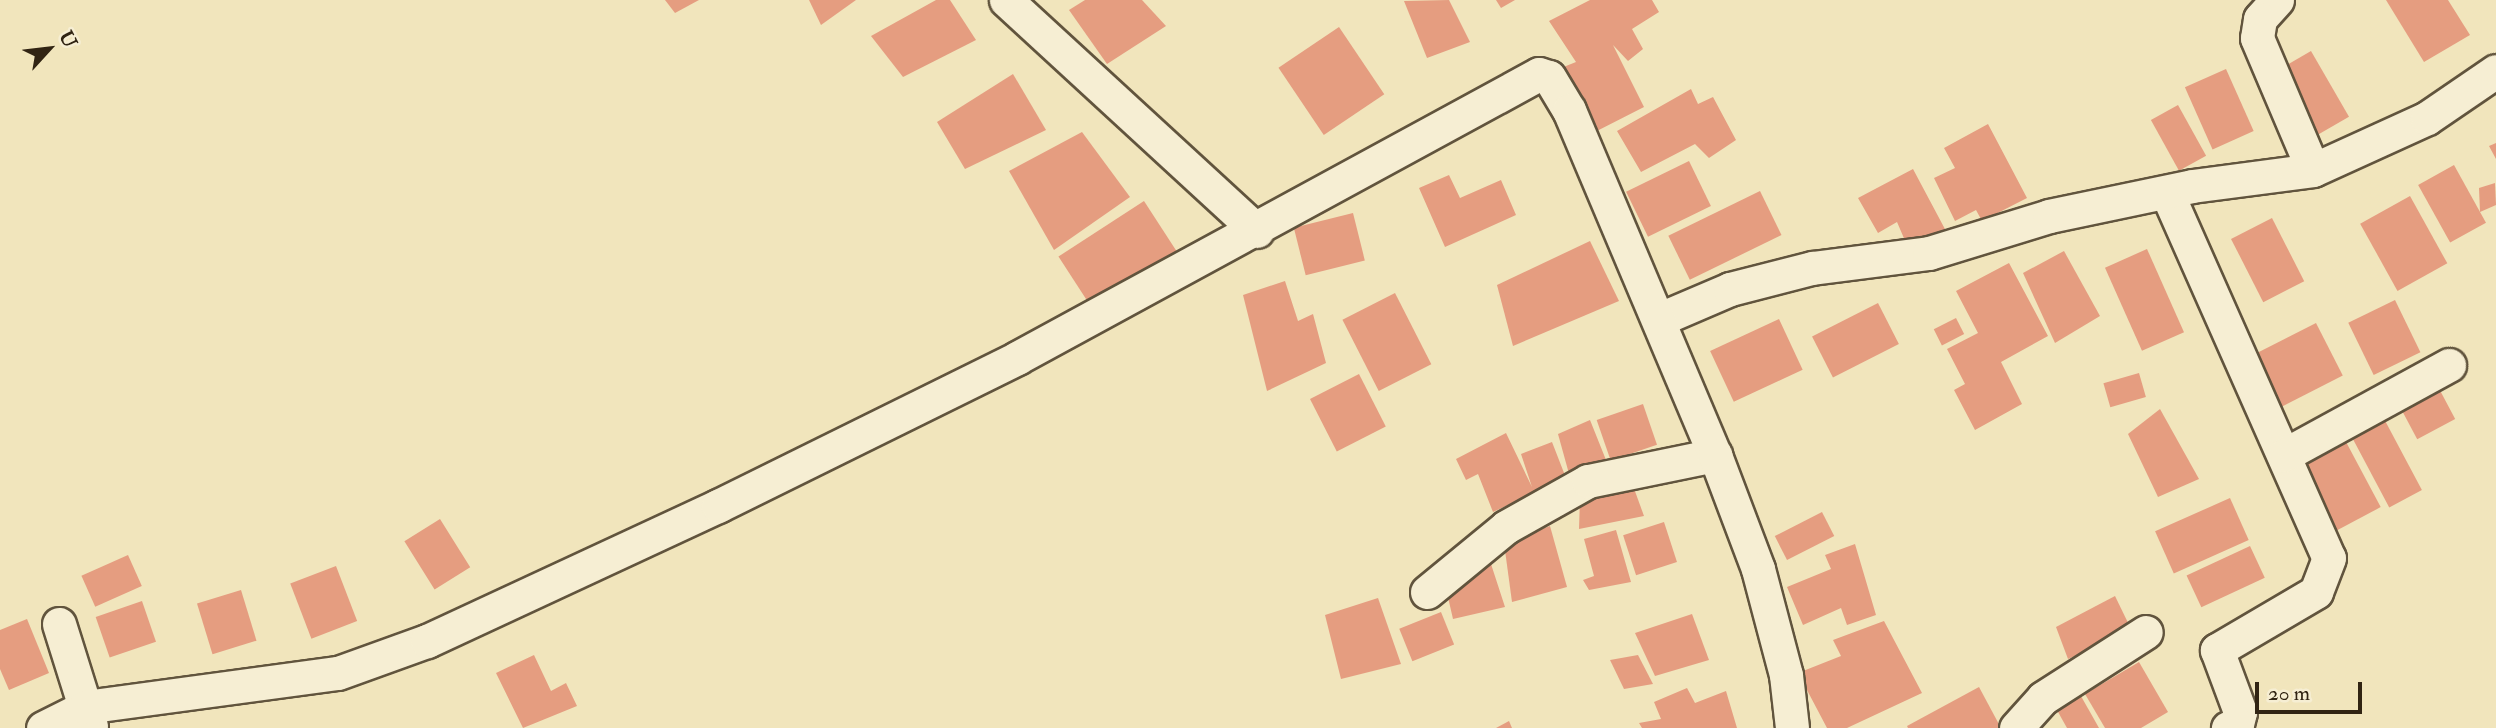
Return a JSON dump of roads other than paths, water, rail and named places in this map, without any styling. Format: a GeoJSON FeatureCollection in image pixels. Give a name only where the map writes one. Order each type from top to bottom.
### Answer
{"type":"FeatureCollection","features":[{"type":"Feature","properties":{"kind":"street"},"geometry":{"type":"LineString","coordinates":[[1006,0],[1257,231]]}},
{"type":"Feature","properties":{"kind":"street"},"geometry":{"type":"LineString","coordinates":[[2277,0],[2260,19],[2257,37],[2313,170]]}},
{"type":"Feature","properties":{"kind":"street"},"geometry":{"type":"LineString","coordinates":[[1660,318],[1731,289],[1812,268],[1929,253],[2039,218],[2167,192],[2313,170],[2427,118],[2496,71]]}},
{"type":"Feature","properties":{"kind":"street"},"geometry":{"type":"LineString","coordinates":[[43,728],[88,717],[338,673],[427,641],[730,500],[1030,351],[1257,231],[1530,76],[1545,75],[1559,89],[1569,110],[1660,318],[1715,455],[1758,569],[1786,676],[1792,728]]}},
{"type":"Feature","properties":{"kind":"street"},"geometry":{"type":"LineString","coordinates":[[2167,192],[2327,552],[2329,566],[2316,592],[2217,650],[2240,712],[2236,724],[2228,728]]}},
{"type":"Feature","properties":{"kind":"street"},"geometry":{"type":"LineString","coordinates":[[2284,455],[2449,365]]}},
{"type":"Feature","properties":{"kind":"street"},"geometry":{"type":"LineString","coordinates":[[1427,592],[1506,527],[1588,481],[1715,455]]}},
{"type":"Feature","properties":{"kind":"street"},"geometry":{"type":"LineString","coordinates":[[59,624],[88,717]]}},
{"type":"Feature","properties":{"kind":"street"},"geometry":{"type":"LineString","coordinates":[[2016,728],[2043,698],[2146,632]]}}]}
